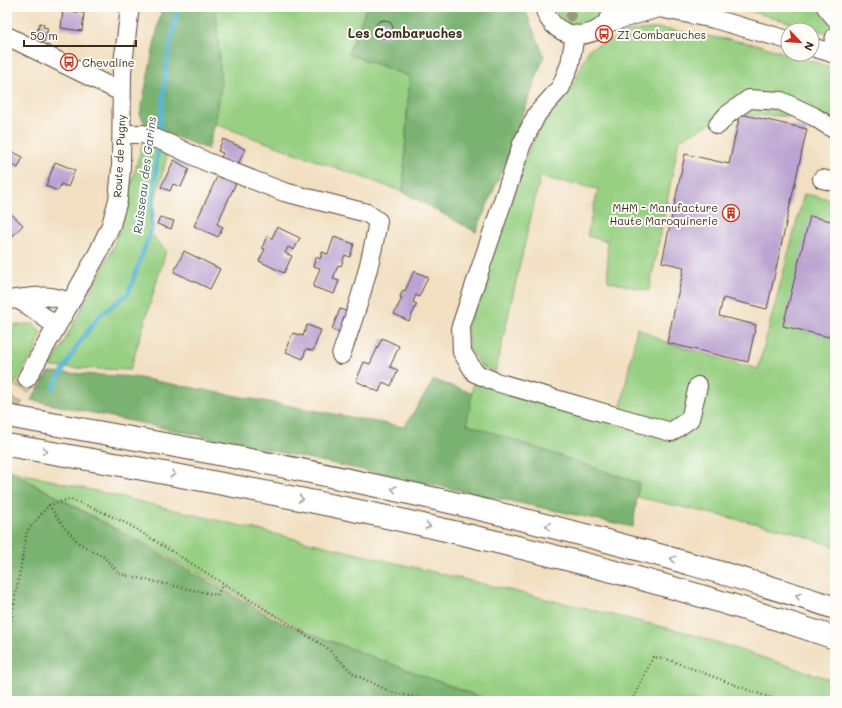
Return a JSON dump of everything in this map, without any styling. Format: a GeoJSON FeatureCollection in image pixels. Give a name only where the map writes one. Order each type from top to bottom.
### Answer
{"type":"FeatureCollection","features":[{"type":"Feature","properties":{"kind":"highway"},"geometry":{"type":"LineString","coordinates":[[7,416],[251,460],[375,485],[490,511],[714,570],[835,608]]}},
{"type":"Feature","properties":{"kind":"highway"},"geometry":{"type":"LineString","coordinates":[[7,445],[264,491],[492,541],[604,569],[703,597],[835,638]]}},
{"type":"Feature","properties":{"kind":"street","name":"Route de Pugny"},"geometry":{"type":"LineString","coordinates":[[27,378],[70,303],[111,225],[118,200],[121,169],[122,72],[130,7]]}},
{"type":"Feature","properties":{"kind":"street"},"geometry":{"type":"LineString","coordinates":[[826,7],[835,18]]}},
{"type":"Feature","properties":{"kind":"street"},"geometry":{"type":"LineString","coordinates":[[544,8],[555,26],[575,35],[587,34],[598,30],[611,15],[658,8],[714,19],[780,38]]}},
{"type":"Feature","properties":{"kind":"street"},"geometry":{"type":"LineString","coordinates":[[575,35],[570,64],[561,87],[537,114],[522,144],[461,326],[462,352],[475,373],[496,382],[671,432],[690,419],[698,386]]}},
{"type":"Feature","properties":{"kind":"street"},"geometry":{"type":"LineString","coordinates":[[7,36],[121,92]]}},
{"type":"Feature","properties":{"kind":"street"},"geometry":{"type":"LineString","coordinates":[[820,47],[834,48]]}},
{"type":"Feature","properties":{"kind":"street"},"geometry":{"type":"LineString","coordinates":[[718,125],[726,115],[749,99],[782,101],[813,116],[835,130]]}},
{"type":"Feature","properties":{"kind":"street"},"geometry":{"type":"LineString","coordinates":[[122,134],[143,134],[207,162],[284,192],[367,212],[378,221],[373,250],[358,308],[341,356]]}},
{"type":"Feature","properties":{"kind":"street"},"geometry":{"type":"LineString","coordinates":[[12,299],[48,295],[63,299],[70,303]]}},
{"type":"Feature","properties":{"kind":"street"},"geometry":{"type":"LineString","coordinates":[[12,299],[29,305],[57,326]]}},
{"type":"Feature","properties":{"kind":"path"},"geometry":{"type":"LineString","coordinates":[[7,635],[9,633],[27,531],[49,505],[70,499],[128,524],[327,648],[354,674],[391,692],[431,701]]}},
{"type":"Feature","properties":{"kind":"path"},"geometry":{"type":"LineString","coordinates":[[49,505],[64,527],[80,544],[104,557],[120,574],[217,595],[223,584]]}},
{"type":"Feature","properties":{"kind":"path"},"geometry":{"type":"LineString","coordinates":[[632,701],[654,657],[664,658],[781,701]]}},
{"type":"Feature","properties":{"kind":"green space"},"geometry":{"type":"Polygon","coordinates":[[[162,7],[216,7],[221,87],[215,124],[208,149],[146,126],[140,114],[162,7]]]}},
{"type":"Feature","properties":{"kind":"green space"},"geometry":{"type":"Polygon","coordinates":[[[216,7],[367,7],[348,54],[409,76],[403,192],[215,124],[221,87],[216,7]]]}},
{"type":"Feature","properties":{"kind":"green space"},"geometry":{"type":"Polygon","coordinates":[[[367,7],[524,7],[544,56],[512,146],[476,232],[403,192],[409,76],[348,54],[367,7]]]}},
{"type":"Feature","properties":{"kind":"green space"},"geometry":{"type":"Polygon","coordinates":[[[553,7],[607,7],[603,14],[591,23],[584,26],[578,26],[566,22],[553,7]]]}},
{"type":"Feature","properties":{"kind":"green space"},"geometry":{"type":"Polygon","coordinates":[[[735,7],[835,7],[835,35],[820,31],[820,22],[789,22],[735,7]]]}},
{"type":"Feature","properties":{"kind":"green space"},"geometry":{"type":"Polygon","coordinates":[[[658,28],[755,44],[780,52],[780,62],[815,62],[835,68],[835,117],[727,115],[679,140],[649,291],[608,281],[607,241],[587,236],[598,189],[540,177],[495,373],[480,365],[469,348],[467,327],[524,161],[545,117],[571,90],[589,49],[632,31],[658,28]]]}},
{"type":"Feature","properties":{"kind":"green space"},"geometry":{"type":"Polygon","coordinates":[[[143,142],[168,153],[147,229],[166,251],[130,370],[51,367],[113,248],[143,142]]]}},
{"type":"Feature","properties":{"kind":"green space"},"geometry":{"type":"Polygon","coordinates":[[[804,194],[835,200],[835,547],[790,531],[637,497],[639,483],[466,424],[475,373],[619,417],[637,328],[667,343],[758,369],[804,194]]]}},
{"type":"Feature","properties":{"kind":"green space"},"geometry":{"type":"Polygon","coordinates":[[[34,324],[41,333],[36,349],[14,386],[7,385],[7,325],[34,324]]]}},
{"type":"Feature","properties":{"kind":"green space"},"geometry":{"type":"Polygon","coordinates":[[[49,372],[134,377],[404,427],[434,380],[472,393],[467,424],[639,483],[633,527],[31,400],[49,372]]]}},
{"type":"Feature","properties":{"kind":"green space"},"geometry":{"type":"Polygon","coordinates":[[[8,470],[688,633],[835,681],[835,701],[491,701],[308,633],[8,470]]]}},
{"type":"Feature","properties":{"kind":"green space"},"geometry":{"type":"Polygon","coordinates":[[[8,470],[285,624],[491,701],[7,701],[8,470]]]}},
{"type":"Feature","properties":{"kind":"building"},"geometry":{"type":"Polygon","coordinates":[[[63,10],[84,13],[82,31],[61,28],[63,10]]]}},
{"type":"Feature","properties":{"kind":"building"},"geometry":{"type":"Polygon","coordinates":[[[384,20],[390,23],[393,29],[390,35],[384,38],[378,35],[375,29],[378,23],[384,20]]]}},
{"type":"Feature","properties":{"kind":"building"},"geometry":{"type":"Polygon","coordinates":[[[40,23],[44,24],[43,27],[48,28],[44,42],[34,40],[40,23]]]}},
{"type":"Feature","properties":{"kind":"building","name":"MHM - Manufacture Haute Maroquinerie"},"geometry":{"type":"Polygon","coordinates":[[[740,114],[807,129],[767,309],[723,298],[719,316],[756,325],[748,362],[667,343],[684,267],[662,262],[685,154],[729,164],[740,114]]]}},
{"type":"Feature","properties":{"kind":"building"},"geometry":{"type":"Polygon","coordinates":[[[223,139],[245,149],[236,169],[219,162],[223,153],[218,151],[223,139]]]}},
{"type":"Feature","properties":{"kind":"building"},"geometry":{"type":"Polygon","coordinates":[[[9,150],[23,157],[18,168],[7,162],[7,154],[9,150]]]}},
{"type":"Feature","properties":{"kind":"building"},"geometry":{"type":"Polygon","coordinates":[[[174,160],[189,169],[181,187],[173,184],[170,191],[161,187],[174,160]]]}},
{"type":"Feature","properties":{"kind":"building"},"geometry":{"type":"Polygon","coordinates":[[[55,162],[75,170],[68,187],[61,184],[58,191],[46,186],[55,162]]]}},
{"type":"Feature","properties":{"kind":"building"},"geometry":{"type":"Polygon","coordinates":[[[218,175],[236,183],[217,224],[223,227],[218,237],[194,226],[218,175]]]}},
{"type":"Feature","properties":{"kind":"building"},"geometry":{"type":"Polygon","coordinates":[[[7,210],[23,225],[10,239],[7,236],[7,210]]]}},
{"type":"Feature","properties":{"kind":"building"},"geometry":{"type":"Polygon","coordinates":[[[810,216],[835,222],[835,312],[829,337],[783,326],[810,216]]]}},
{"type":"Feature","properties":{"kind":"building"},"geometry":{"type":"Polygon","coordinates":[[[160,217],[174,221],[171,229],[157,224],[160,217]]]}},
{"type":"Feature","properties":{"kind":"building"},"geometry":{"type":"Polygon","coordinates":[[[277,227],[300,238],[294,250],[288,247],[285,253],[292,256],[284,273],[259,261],[265,249],[262,248],[267,236],[272,238],[277,227]]]}},
{"type":"Feature","properties":{"kind":"building"},"geometry":{"type":"Polygon","coordinates":[[[334,237],[354,244],[350,257],[345,255],[341,266],[338,265],[333,279],[339,281],[334,294],[313,287],[320,268],[313,266],[316,257],[320,259],[322,252],[328,254],[334,237]]]}},
{"type":"Feature","properties":{"kind":"building"},"geometry":{"type":"Polygon","coordinates":[[[184,251],[220,269],[210,289],[174,272],[184,251]]]}},
{"type":"Feature","properties":{"kind":"building"},"geometry":{"type":"Polygon","coordinates":[[[414,271],[428,277],[419,297],[416,295],[413,302],[417,304],[409,321],[394,314],[402,298],[400,297],[403,290],[405,291],[414,271]]]}},
{"type":"Feature","properties":{"kind":"building"},"geometry":{"type":"Polygon","coordinates":[[[340,309],[351,313],[344,334],[332,329],[340,309]]]}},
{"type":"Feature","properties":{"kind":"building"},"geometry":{"type":"Polygon","coordinates":[[[307,325],[321,330],[313,351],[306,349],[303,359],[286,352],[293,333],[303,336],[307,325]]]}},
{"type":"Feature","properties":{"kind":"building"},"geometry":{"type":"Polygon","coordinates":[[[382,338],[399,346],[390,367],[398,370],[391,386],[383,382],[379,392],[356,381],[364,362],[370,364],[382,338]]]}},
{"type":"Feature","properties":{"kind":"waterway","name":"Ruisseau des Garins"},"geometry":{"type":"LineString","coordinates":[[159,137],[167,60],[178,7]]}},
{"type":"Feature","properties":{"kind":"waterway","name":"Ruisseau des Garins"},"geometry":{"type":"LineString","coordinates":[[53,388],[77,346],[99,316],[128,294],[151,230],[158,144]]}},
{"type":"Feature","properties":{"kind":"tunnel"},"geometry":{"type":"LineString","coordinates":[[7,413],[27,378]]}},
{"type":"Feature","properties":{"kind":"place","name":"ZI Combaruches"},"geometry":{"type":"Point","coordinates":[604,34]}},
{"type":"Feature","properties":{"kind":"place","name":"Chevaline"},"geometry":{"type":"Point","coordinates":[69,62]}},
{"type":"Feature","properties":{"kind":"place","name":"MHM - Manufacture Haute Maroquinerie"},"geometry":{"type":"Point","coordinates":[731,213]}},
{"type":"Feature","properties":{"kind":"district","name":"Les Combaruches"},"geometry":{"type":"Point","coordinates":[405,32]}}]}
